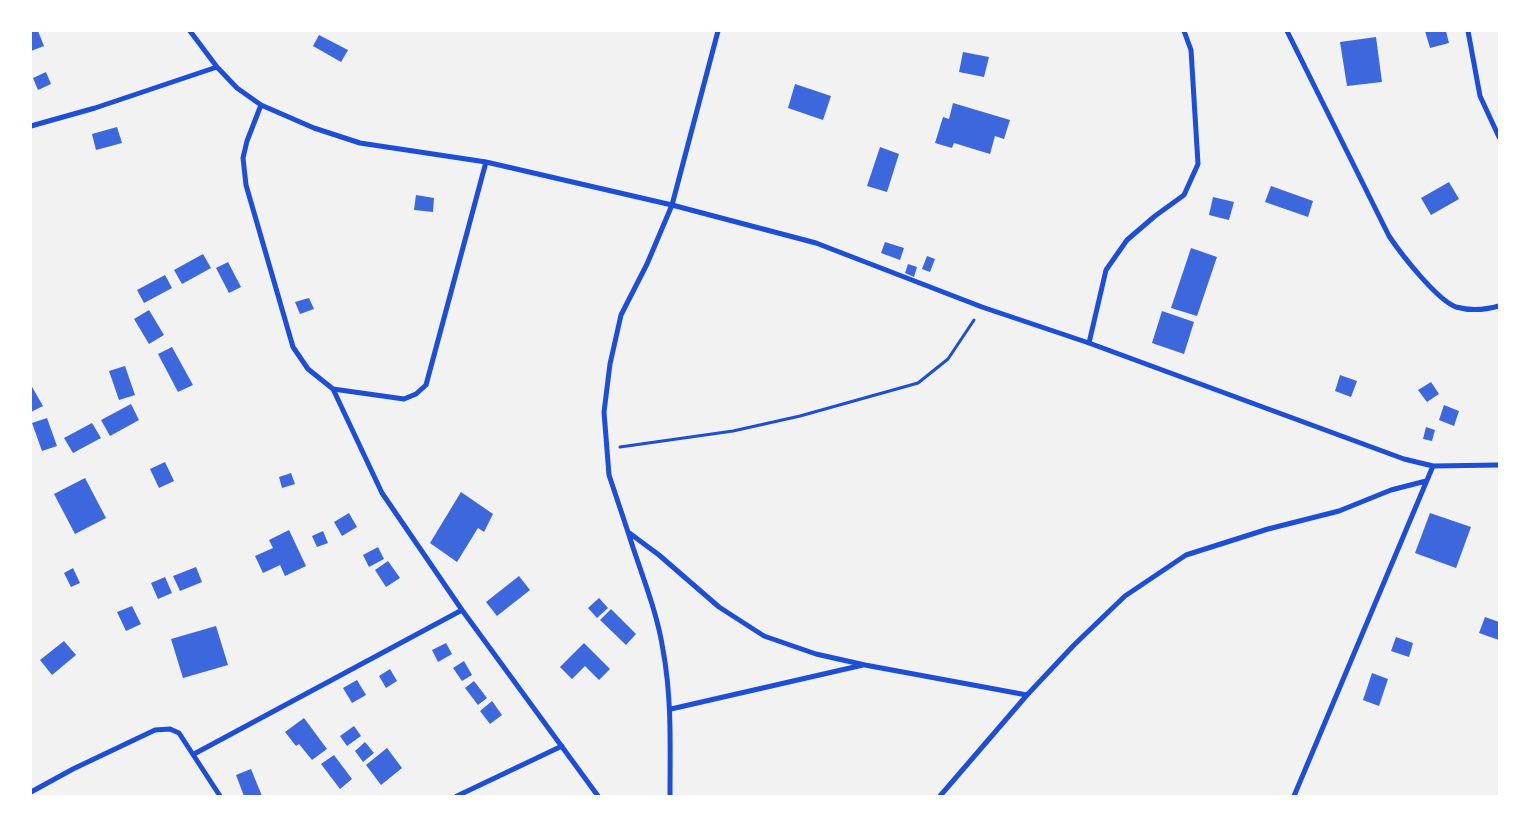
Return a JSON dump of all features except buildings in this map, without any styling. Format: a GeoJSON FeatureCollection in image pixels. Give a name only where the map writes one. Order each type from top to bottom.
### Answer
{"type":"FeatureCollection","features":[{"type":"Feature","properties":{"kind":"street"},"geometry":{"type":"LineString","coordinates":[[190,31],[237,88],[261,105],[314,128],[360,142],[486,162],[672,205],[816,243],[982,307],[1089,343],[1404,460],[1433,466],[1499,465]]}},
{"type":"Feature","properties":{"kind":"street"},"geometry":{"type":"LineString","coordinates":[[670,796],[671,709],[663,649],[654,612],[609,475],[604,412],[610,364],[621,315],[672,205],[718,31]]}},
{"type":"Feature","properties":{"kind":"street"},"geometry":{"type":"LineString","coordinates":[[1089,343],[1106,270],[1127,240],[1184,195],[1198,164],[1190,50],[1184,31]]}},
{"type":"Feature","properties":{"kind":"street"},"geometry":{"type":"LineString","coordinates":[[1287,31],[1389,236],[1403,257],[1440,295],[1454,306],[1473,310],[1499,306]]}},
{"type":"Feature","properties":{"kind":"street"},"geometry":{"type":"LineString","coordinates":[[1468,31],[1480,96],[1499,137]]}},
{"type":"Feature","properties":{"kind":"street"},"geometry":{"type":"LineString","coordinates":[[31,126],[95,108],[217,66]]}},
{"type":"Feature","properties":{"kind":"street"},"geometry":{"type":"LineString","coordinates":[[261,105],[247,141],[243,158],[246,185],[293,347],[308,369],[333,389],[382,493],[462,610],[598,796]]}},
{"type":"Feature","properties":{"kind":"street"},"geometry":{"type":"LineString","coordinates":[[333,389],[404,399],[416,394],[426,385],[486,162]]}},
{"type":"Feature","properties":{"kind":"street"},"geometry":{"type":"LineString","coordinates":[[1294,796],[1433,466]]}},
{"type":"Feature","properties":{"kind":"street"},"geometry":{"type":"LineString","coordinates":[[940,796],[1027,694],[1124,596],[1186,555],[1268,529],[1339,511],[1391,490],[1426,481]]}},
{"type":"Feature","properties":{"kind":"street"},"geometry":{"type":"LineString","coordinates":[[628,532],[659,555],[719,607],[764,636],[816,654],[865,665],[1027,694]]}},
{"type":"Feature","properties":{"kind":"street"},"geometry":{"type":"LineString","coordinates":[[194,754],[462,610]]}},
{"type":"Feature","properties":{"kind":"street"},"geometry":{"type":"LineString","coordinates":[[671,709],[865,665]]}},
{"type":"Feature","properties":{"kind":"street"},"geometry":{"type":"LineString","coordinates":[[31,792],[73,769],[155,730],[170,729],[179,733],[220,796]]}},
{"type":"Feature","properties":{"kind":"street"},"geometry":{"type":"LineString","coordinates":[[458,796],[562,746]]}},
{"type":"Feature","properties":{"kind":"path"},"geometry":{"type":"LineString","coordinates":[[607,449],[733,431],[800,416],[918,383],[948,360],[982,307]]}}]}
